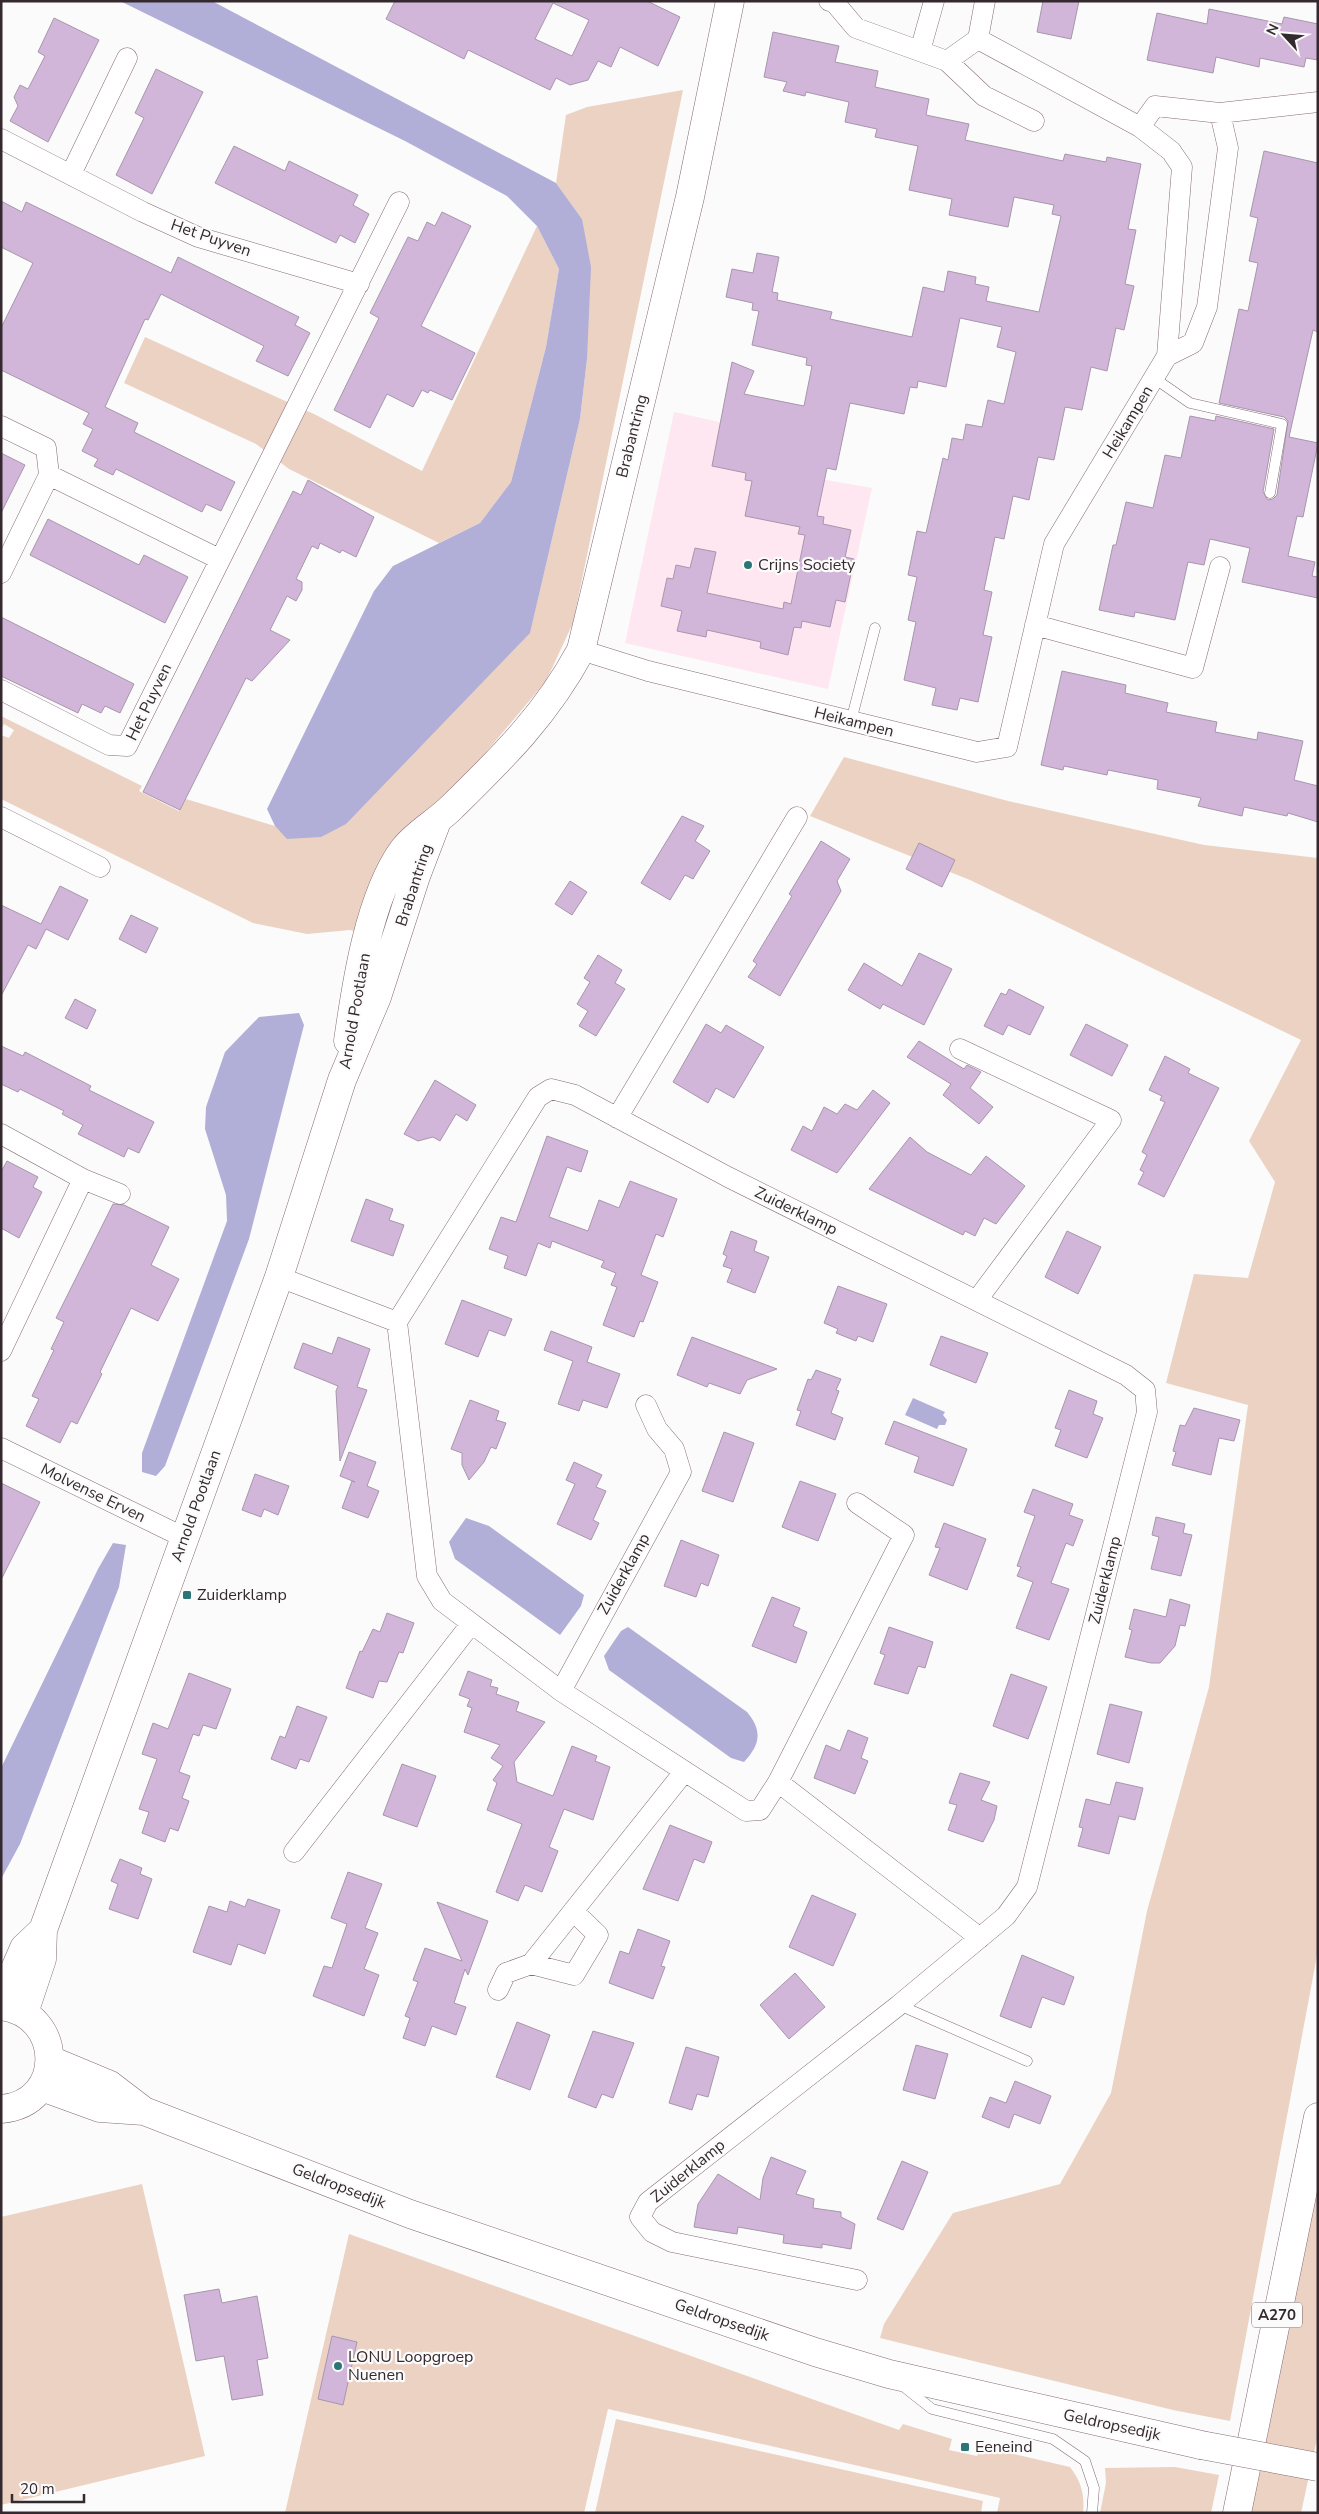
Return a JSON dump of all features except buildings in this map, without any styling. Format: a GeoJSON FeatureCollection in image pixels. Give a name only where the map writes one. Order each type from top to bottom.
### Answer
{"type":"FeatureCollection","features":[{"type":"Feature","properties":{"kind":"main road","name":"Brabantring"},"geometry":{"type":"LineString","coordinates":[[368,942],[376,912],[396,862],[404,849],[437,821],[492,768],[542,713],[563,685],[581,650],[694,177],[730,1]]}},
{"type":"Feature","properties":{"kind":"main road","name":"Brabantring"},"geometry":{"type":"LineString","coordinates":[[394,950],[416,876],[437,821]]}},
{"type":"Feature","properties":{"kind":"main road","name":"Arnold Pootlaan"},"geometry":{"type":"LineString","coordinates":[[342,1080],[355,989],[368,942]]}},
{"type":"Feature","properties":{"kind":"main road","name":"Arnold Pootlaan"},"geometry":{"type":"LineString","coordinates":[[9,2007],[42,1959],[43,1930],[279,1277],[342,1080],[377,997],[394,950]]}},
{"type":"Feature","properties":{"kind":"main road"},"geometry":{"type":"LineString","coordinates":[[1,2109],[12,2108],[29,2100],[42,2087],[48,2075],[50,2060],[48,2042],[39,2025],[9,2007]]}},
{"type":"Feature","properties":{"kind":"main road","name":"Geldropsedijk"},"geometry":{"type":"LineString","coordinates":[[50,2060],[110,2084],[144,2111]]}},
{"type":"Feature","properties":{"kind":"main road","name":"Geldropsedijk"},"geometry":{"type":"LineString","coordinates":[[42,2087],[100,2108],[144,2111],[410,2214],[806,2349],[889,2374],[1201,2445],[1318,2467]]}},
{"type":"Feature","properties":{"kind":"main road","name":"A270"},"geometry":{"type":"LineString","coordinates":[[1238,2513],[1318,2117]]}},
{"type":"Feature","properties":{"kind":"street"},"geometry":{"type":"LineString","coordinates":[[920,51],[934,1]]}},
{"type":"Feature","properties":{"kind":"street"},"geometry":{"type":"LineString","coordinates":[[947,61],[978,39],[984,1]]}},
{"type":"Feature","properties":{"kind":"street"},"geometry":{"type":"LineString","coordinates":[[833,2],[856,28],[947,61],[984,96],[1034,121]]}},
{"type":"Feature","properties":{"kind":"street","name":"Heikampen"},"geometry":{"type":"LineString","coordinates":[[581,650],[648,671],[977,752],[1007,748],[1054,544],[1167,356],[1182,167],[1171,151],[1140,126],[978,39]]}},
{"type":"Feature","properties":{"kind":"street"},"geometry":{"type":"LineString","coordinates":[[71,174],[127,58]]}},
{"type":"Feature","properties":{"kind":"street"},"geometry":{"type":"LineString","coordinates":[[1140,126],[1154,106],[1220,113],[1318,102]]}},
{"type":"Feature","properties":{"kind":"street"},"geometry":{"type":"LineString","coordinates":[[1167,356],[1193,343],[1207,307],[1228,148],[1220,113]]}},
{"type":"Feature","properties":{"kind":"street","name":"Het Puyven"},"geometry":{"type":"LineString","coordinates":[[1,139],[142,212],[198,237],[359,284]]}},
{"type":"Feature","properties":{"kind":"street","name":"Het Puyven"},"geometry":{"type":"LineString","coordinates":[[1,690],[109,745],[127,746],[399,202]]}},
{"type":"Feature","properties":{"kind":"street"},"geometry":{"type":"LineString","coordinates":[[1,426],[46,448],[49,475],[1,573]]}},
{"type":"Feature","properties":{"kind":"street"},"geometry":{"type":"LineString","coordinates":[[49,475],[219,559]]}},
{"type":"Feature","properties":{"kind":"street"},"geometry":{"type":"LineString","coordinates":[[1035,625],[1193,668],[1220,568]]}},
{"type":"Feature","properties":{"kind":"street"},"geometry":{"type":"LineString","coordinates":[[1,817],[100,867]]}},
{"type":"Feature","properties":{"kind":"street"},"geometry":{"type":"LineString","coordinates":[[616,1118],[797,817]]}},
{"type":"Feature","properties":{"kind":"street"},"geometry":{"type":"LineString","coordinates":[[960,1049],[1111,1120],[977,1300]]}},
{"type":"Feature","properties":{"kind":"street","name":"Zuiderklamp"},"geometry":{"type":"LineString","coordinates":[[397,1322],[538,1097],[551,1089],[575,1095],[728,1177],[1126,1375],[1145,1390],[1147,1412],[1027,1886],[1006,1916],[899,2005],[648,2202],[640,2217],[652,2232],[672,2242],[857,2280]]}},
{"type":"Feature","properties":{"kind":"street"},"geometry":{"type":"LineString","coordinates":[[1,1134],[83,1179],[120,1194]]}},
{"type":"Feature","properties":{"kind":"street"},"geometry":{"type":"LineString","coordinates":[[1,1351],[83,1179]]}},
{"type":"Feature","properties":{"kind":"street"},"geometry":{"type":"LineString","coordinates":[[279,1277],[397,1322],[426,1576],[442,1601],[561,1691],[746,1811],[760,1810],[778,1782],[904,1535],[857,1504]]}},
{"type":"Feature","properties":{"kind":"street","name":"Zuiderklamp"},"geometry":{"type":"LineString","coordinates":[[561,1691],[681,1472],[674,1449],[657,1429],[646,1405]]}},
{"type":"Feature","properties":{"kind":"street","name":"Molvense Erven"},"geometry":{"type":"LineString","coordinates":[[1,1448],[185,1538]]}},
{"type":"Feature","properties":{"kind":"street"},"geometry":{"type":"LineString","coordinates":[[294,1852],[471,1624]]}},
{"type":"Feature","properties":{"kind":"street"},"geometry":{"type":"LineString","coordinates":[[498,1990],[506,1973],[531,1964],[684,1772]]}},
{"type":"Feature","properties":{"kind":"street"},"geometry":{"type":"LineString","coordinates":[[778,1782],[980,1938]]}},
{"type":"Feature","properties":{"kind":"street"},"geometry":{"type":"LineString","coordinates":[[531,1964],[574,1975],[598,1935],[573,1911]]}},
{"type":"Feature","properties":{"kind":"lane"},"geometry":{"type":"LineString","coordinates":[[1154,378],[1190,404],[1282,424],[1270,493]]}},
{"type":"Feature","properties":{"kind":"lane"},"geometry":{"type":"LineString","coordinates":[[851,721],[874,628]]}},
{"type":"Feature","properties":{"kind":"lane"},"geometry":{"type":"LineString","coordinates":[[899,2005],[1026,2061]]}},
{"type":"Feature","properties":{"kind":"lane"},"geometry":{"type":"LineString","coordinates":[[889,2374],[932,2409],[1053,2439],[1085,2461],[1094,2488],[1092,2513]]}},
{"type":"Feature","properties":{"kind":"shaded area"},"geometry":{"type":"Polygon","coordinates":[[[683,90],[573,623],[546,681],[450,795],[362,933],[350,930],[307,934],[253,923],[1,799],[1,735],[9,738],[14,730],[4,724],[1,730],[1,716],[142,786],[139,791],[179,811],[186,799],[275,826],[288,839],[530,632],[580,419],[587,359],[582,219],[556,183],[566,115],[587,107],[683,90]]]}},
{"type":"Feature","properties":{"kind":"shaded area"},"geometry":{"type":"Polygon","coordinates":[[[537,226],[559,269],[546,347],[511,482],[480,523],[439,543],[289,469],[256,444],[124,383],[145,337],[316,415],[422,471],[537,226]]]}},
{"type":"Feature","properties":{"kind":"shaded area","name":"Crijns Society"},"geometry":{"type":"Polygon","coordinates":[[[674,412],[815,443],[809,477],[872,488],[828,689],[625,643],[674,412]]]}},
{"type":"Feature","properties":{"kind":"shaded area"},"geometry":{"type":"Polygon","coordinates":[[[844,757],[1008,801],[1204,845],[1318,858],[1318,1950],[1230,2421],[1173,2410],[880,2338],[884,2324],[953,2213],[1060,2184],[1111,2093],[1147,1911],[1209,1687],[1248,1405],[1166,1383],[1194,1274],[1248,1278],[1275,1182],[1249,1141],[1301,1040],[970,880],[810,816],[844,757]]]}},
{"type":"Feature","properties":{"kind":"shaded area"},"geometry":{"type":"Polygon","coordinates":[[[1318,2175],[1318,2434],[1301,2513],[1251,2513],[1318,2175]]]}},
{"type":"Feature","properties":{"kind":"shaded area"},"geometry":{"type":"Polygon","coordinates":[[[142,2184],[205,2456],[1,2505],[1,2217],[142,2184]]]}},
{"type":"Feature","properties":{"kind":"shaded area"},"geometry":{"type":"Polygon","coordinates":[[[349,2234],[899,2430],[903,2424],[952,2439],[949,2450],[977,2456],[980,2446],[1070,2467],[1081,2488],[1083,2513],[997,2513],[1000,2498],[608,2409],[584,2513],[285,2513],[349,2234]]]}},
{"type":"Feature","properties":{"kind":"shaded area"},"geometry":{"type":"Polygon","coordinates":[[[616,2419],[983,2501],[981,2513],[595,2513],[616,2419]]]}},
{"type":"Feature","properties":{"kind":"shaded area"},"geometry":{"type":"Polygon","coordinates":[[[1175,2467],[1219,2475],[1211,2513],[1100,2513],[1106,2483],[1105,2468],[1175,2467]]]}},
{"type":"Feature","properties":{"kind":"water"},"geometry":{"type":"Polygon","coordinates":[[[120,1],[212,1],[556,183],[582,219],[591,267],[587,359],[580,419],[530,633],[346,824],[321,837],[287,839],[275,826],[267,809],[374,591],[393,566],[480,523],[511,482],[546,347],[559,269],[537,226],[507,196],[405,141],[120,1]]]}},
{"type":"Feature","properties":{"kind":"water"},"geometry":{"type":"Polygon","coordinates":[[[299,1013],[304,1025],[249,1239],[165,1466],[156,1476],[142,1472],[142,1453],[227,1221],[226,1195],[205,1129],[206,1107],[225,1052],[259,1017],[299,1013]]]}},
{"type":"Feature","properties":{"kind":"water"},"geometry":{"type":"Polygon","coordinates":[[[913,1398],[945,1412],[943,1415],[947,1420],[945,1425],[939,1425],[937,1429],[905,1415],[913,1398]]]}},
{"type":"Feature","properties":{"kind":"water"},"geometry":{"type":"Polygon","coordinates":[[[466,1518],[489,1526],[584,1595],[581,1606],[560,1635],[455,1559],[449,1542],[466,1518]]]}},
{"type":"Feature","properties":{"kind":"water"},"geometry":{"type":"Polygon","coordinates":[[[113,1543],[126,1545],[119,1587],[20,1844],[1,1879],[1,1768],[98,1569],[113,1543]]]}},
{"type":"Feature","properties":{"kind":"water"},"geometry":{"type":"Polygon","coordinates":[[[628,1627],[747,1712],[756,1725],[757,1738],[753,1750],[744,1762],[731,1758],[609,1670],[604,1656],[621,1631],[628,1627]]]}},
{"type":"Feature","properties":{"kind":"place","name":"Crijns Society"},"geometry":{"type":"Point","coordinates":[748,565]}},
{"type":"Feature","properties":{"kind":"place","name":"Zuiderklamp"},"geometry":{"type":"Point","coordinates":[187,1595]}},
{"type":"Feature","properties":{"kind":"place","name":"LONU Loopgroep Nuenen"},"geometry":{"type":"Point","coordinates":[338,2366]}},
{"type":"Feature","properties":{"kind":"place","name":"Eeneind"},"geometry":{"type":"Point","coordinates":[965,2447]}}]}
